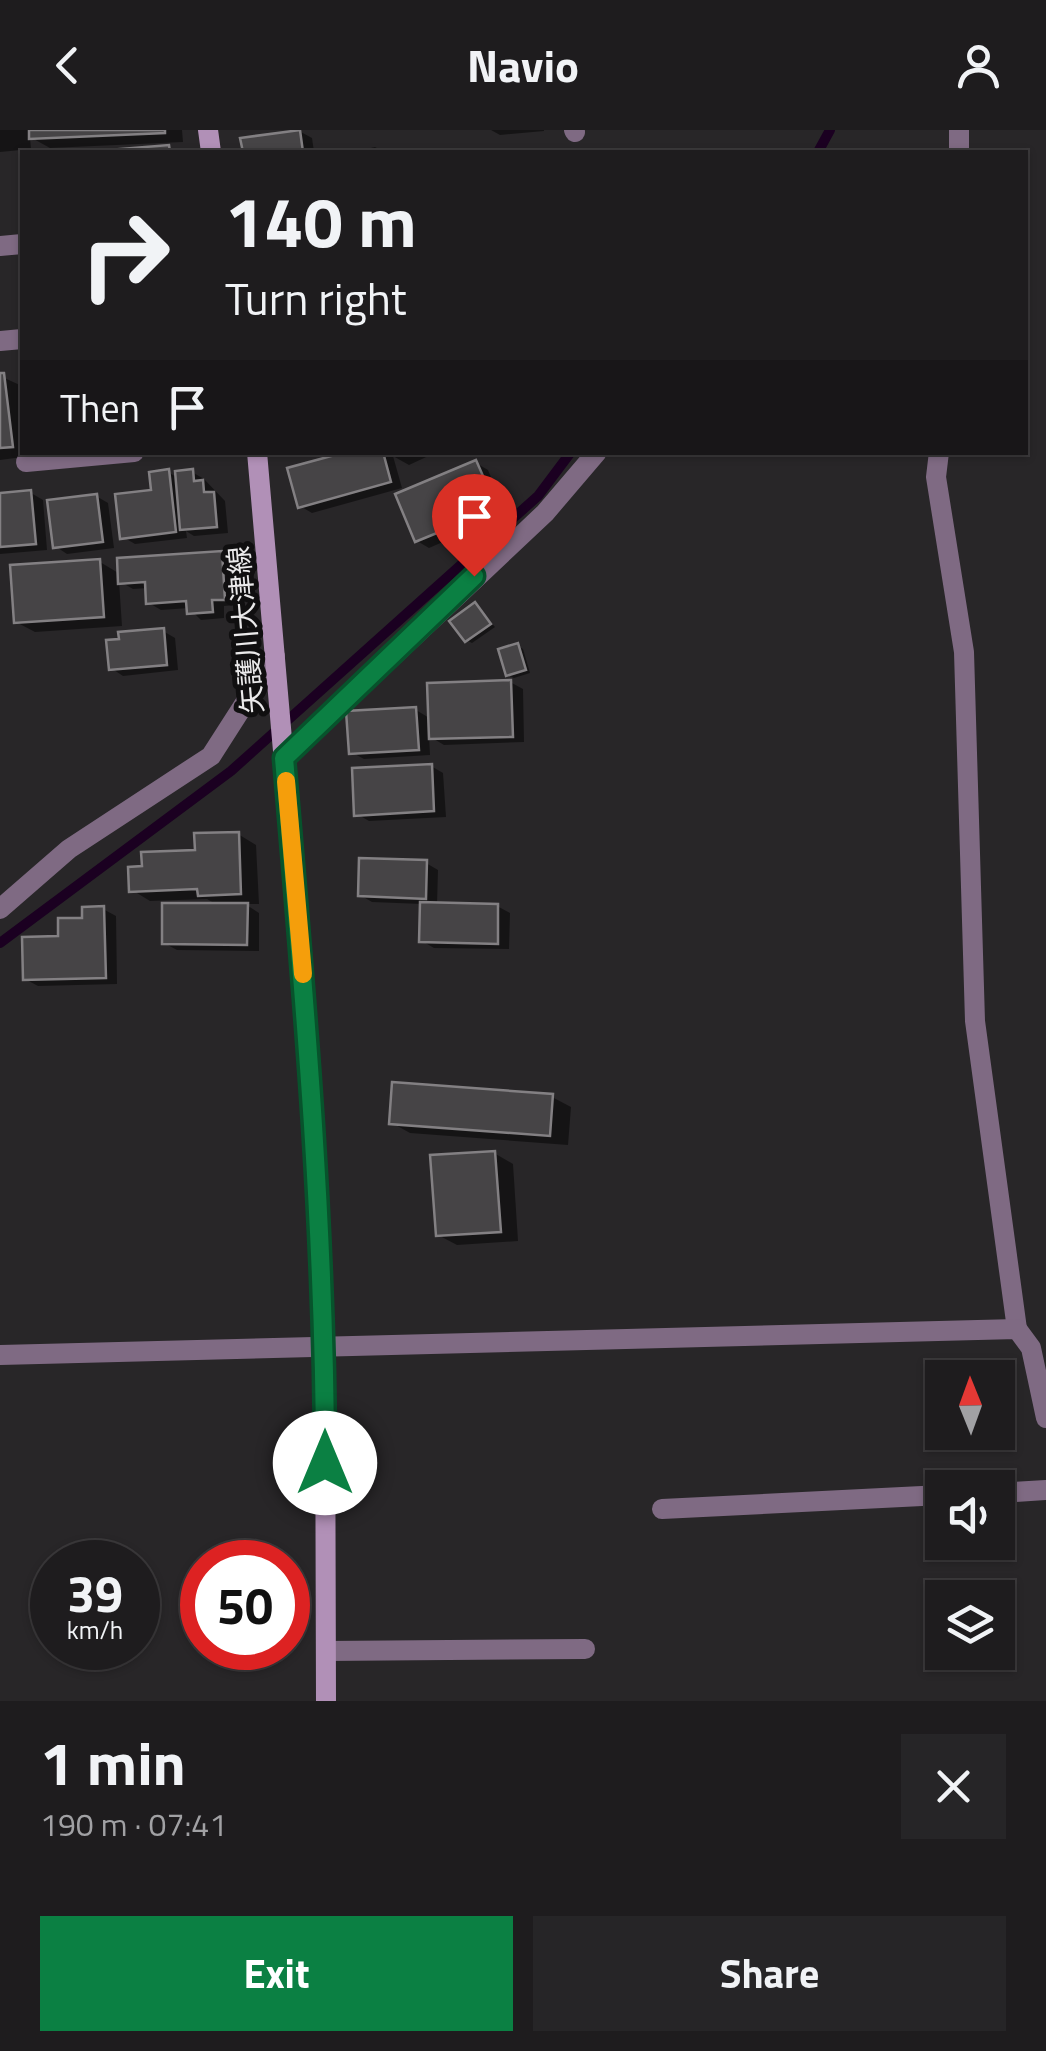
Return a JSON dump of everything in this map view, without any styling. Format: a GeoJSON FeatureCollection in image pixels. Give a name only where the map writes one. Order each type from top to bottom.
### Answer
{"type":"FeatureCollection","features":[{"type":"Feature","properties":{"kind":"main road","name":"矢護川大津線"},"geometry":{"type":"LineString","coordinates":[[256,455],[308,1038],[325,1350],[326,1701]]}},
{"type":"Feature","properties":{"kind":"street"},"geometry":{"type":"LineString","coordinates":[[26,462],[102,455]]}},
{"type":"Feature","properties":{"kind":"street"},"geometry":{"type":"LineString","coordinates":[[284,758],[545,513],[594,455]]}},
{"type":"Feature","properties":{"kind":"street"},"geometry":{"type":"LineString","coordinates":[[938,455],[936,478],[964,652],[976,1020],[1017,1329],[1031,1348],[1046,1418]]}},
{"type":"Feature","properties":{"kind":"street"},"geometry":{"type":"LineString","coordinates":[[0,909],[69,850],[211,756],[275,656]]}},
{"type":"Feature","properties":{"kind":"street"},"geometry":{"type":"LineString","coordinates":[[0,1355],[325,1350],[1017,1329]]}},
{"type":"Feature","properties":{"kind":"street"},"geometry":{"type":"LineString","coordinates":[[1015,1491],[1046,1490]]}},
{"type":"Feature","properties":{"kind":"street"},"geometry":{"type":"LineString","coordinates":[[662,1508],[925,1496]]}},
{"type":"Feature","properties":{"kind":"street"},"geometry":{"type":"LineString","coordinates":[[326,1651],[585,1649]]}},
{"type":"Feature","properties":{"kind":"building"},"geometry":{"type":"Polygon","coordinates":[[[29,130],[165,130],[165,133],[29,139],[29,130]]]}},
{"type":"Feature","properties":{"kind":"building"},"geometry":{"type":"Polygon","coordinates":[[[300,130],[303,150],[243,150],[240,138],[300,130]]]}},
{"type":"Feature","properties":{"kind":"building"},"geometry":{"type":"Polygon","coordinates":[[[169,145],[170,150],[109,150],[169,145]]]}},
{"type":"Feature","properties":{"kind":"building"},"geometry":{"type":"Polygon","coordinates":[[[0,373],[4,373],[13,447],[0,448],[0,373]]]}},
{"type":"Feature","properties":{"kind":"building"},"geometry":{"type":"Polygon","coordinates":[[[335,455],[384,455],[391,482],[298,508],[287,468],[335,455]]]}},
{"type":"Feature","properties":{"kind":"building"},"geometry":{"type":"Polygon","coordinates":[[[476,460],[490,492],[468,502],[471,519],[415,542],[395,494],[476,460]]]}},
{"type":"Feature","properties":{"kind":"building"},"geometry":{"type":"Polygon","coordinates":[[[169,469],[176,532],[120,539],[115,494],[151,490],[149,472],[169,469]]]}},
{"type":"Feature","properties":{"kind":"building"},"geometry":{"type":"Polygon","coordinates":[[[193,469],[194,481],[203,480],[204,492],[214,492],[217,527],[180,530],[175,471],[193,469]]]}},
{"type":"Feature","properties":{"kind":"building"},"geometry":{"type":"Polygon","coordinates":[[[31,490],[36,544],[0,547],[0,493],[31,490]]]}},
{"type":"Feature","properties":{"kind":"building"},"geometry":{"type":"Polygon","coordinates":[[[97,494],[103,542],[53,548],[47,500],[97,494]]]}},
{"type":"Feature","properties":{"kind":"building"},"geometry":{"type":"Polygon","coordinates":[[[222,551],[225,600],[212,600],[213,612],[187,614],[186,601],[146,604],[145,582],[118,584],[117,558],[222,551]]]}},
{"type":"Feature","properties":{"kind":"building"},"geometry":{"type":"Polygon","coordinates":[[[100,559],[104,617],[14,623],[10,565],[100,559]]]}},
{"type":"Feature","properties":{"kind":"building"},"geometry":{"type":"Polygon","coordinates":[[[475,602],[491,624],[465,642],[449,621],[475,602]]]}},
{"type":"Feature","properties":{"kind":"building"},"geometry":{"type":"Polygon","coordinates":[[[164,628],[167,665],[109,670],[106,640],[119,639],[118,632],[164,628]]]}},
{"type":"Feature","properties":{"kind":"building"},"geometry":{"type":"Polygon","coordinates":[[[518,643],[526,670],[506,676],[498,649],[518,643]]]}},
{"type":"Feature","properties":{"kind":"building"},"geometry":{"type":"Polygon","coordinates":[[[511,680],[513,737],[429,739],[427,683],[511,680]]]}},
{"type":"Feature","properties":{"kind":"building"},"geometry":{"type":"Polygon","coordinates":[[[416,707],[419,750],[349,754],[346,711],[416,707]]]}},
{"type":"Feature","properties":{"kind":"building"},"geometry":{"type":"Polygon","coordinates":[[[432,764],[434,811],[354,816],[352,768],[432,764]]]}},
{"type":"Feature","properties":{"kind":"building"},"geometry":{"type":"Polygon","coordinates":[[[239,832],[241,894],[198,896],[197,889],[129,892],[128,867],[142,866],[141,852],[195,850],[194,833],[239,832]]]}},
{"type":"Feature","properties":{"kind":"building"},"geometry":{"type":"Polygon","coordinates":[[[359,858],[427,860],[426,899],[358,896],[359,858]]]}},
{"type":"Feature","properties":{"kind":"building"},"geometry":{"type":"Polygon","coordinates":[[[420,902],[498,904],[498,944],[419,942],[420,902]]]}},
{"type":"Feature","properties":{"kind":"building"},"geometry":{"type":"Polygon","coordinates":[[[162,903],[248,903],[247,945],[162,944],[162,903]]]}},
{"type":"Feature","properties":{"kind":"building"},"geometry":{"type":"Polygon","coordinates":[[[104,906],[106,978],[23,980],[22,937],[58,936],[58,918],[82,918],[82,907],[104,906]]]}},
{"type":"Feature","properties":{"kind":"building"},"geometry":{"type":"Polygon","coordinates":[[[392,1082],[553,1094],[550,1136],[389,1124],[392,1082]]]}},
{"type":"Feature","properties":{"kind":"building"},"geometry":{"type":"Polygon","coordinates":[[[495,1151],[501,1232],[436,1236],[430,1155],[495,1151]]]}},
{"type":"Feature","properties":{"kind":"waterway"},"geometry":{"type":"LineString","coordinates":[[819,150],[830,130]]}},
{"type":"Feature","properties":{"kind":"waterway"},"geometry":{"type":"LineString","coordinates":[[0,943],[231,771],[538,496],[569,455]]}},
{"type":"Feature","properties":{"kind":"slow traffic"},"geometry":{"type":"LineString","coordinates":[[286,781],[303,974]]}},
{"type":"Feature","properties":{"kind":"route"},"geometry":{"type":"LineString","coordinates":[[325,1463],[325,1350],[308,1038],[284,758],[474,576]]}}]}
